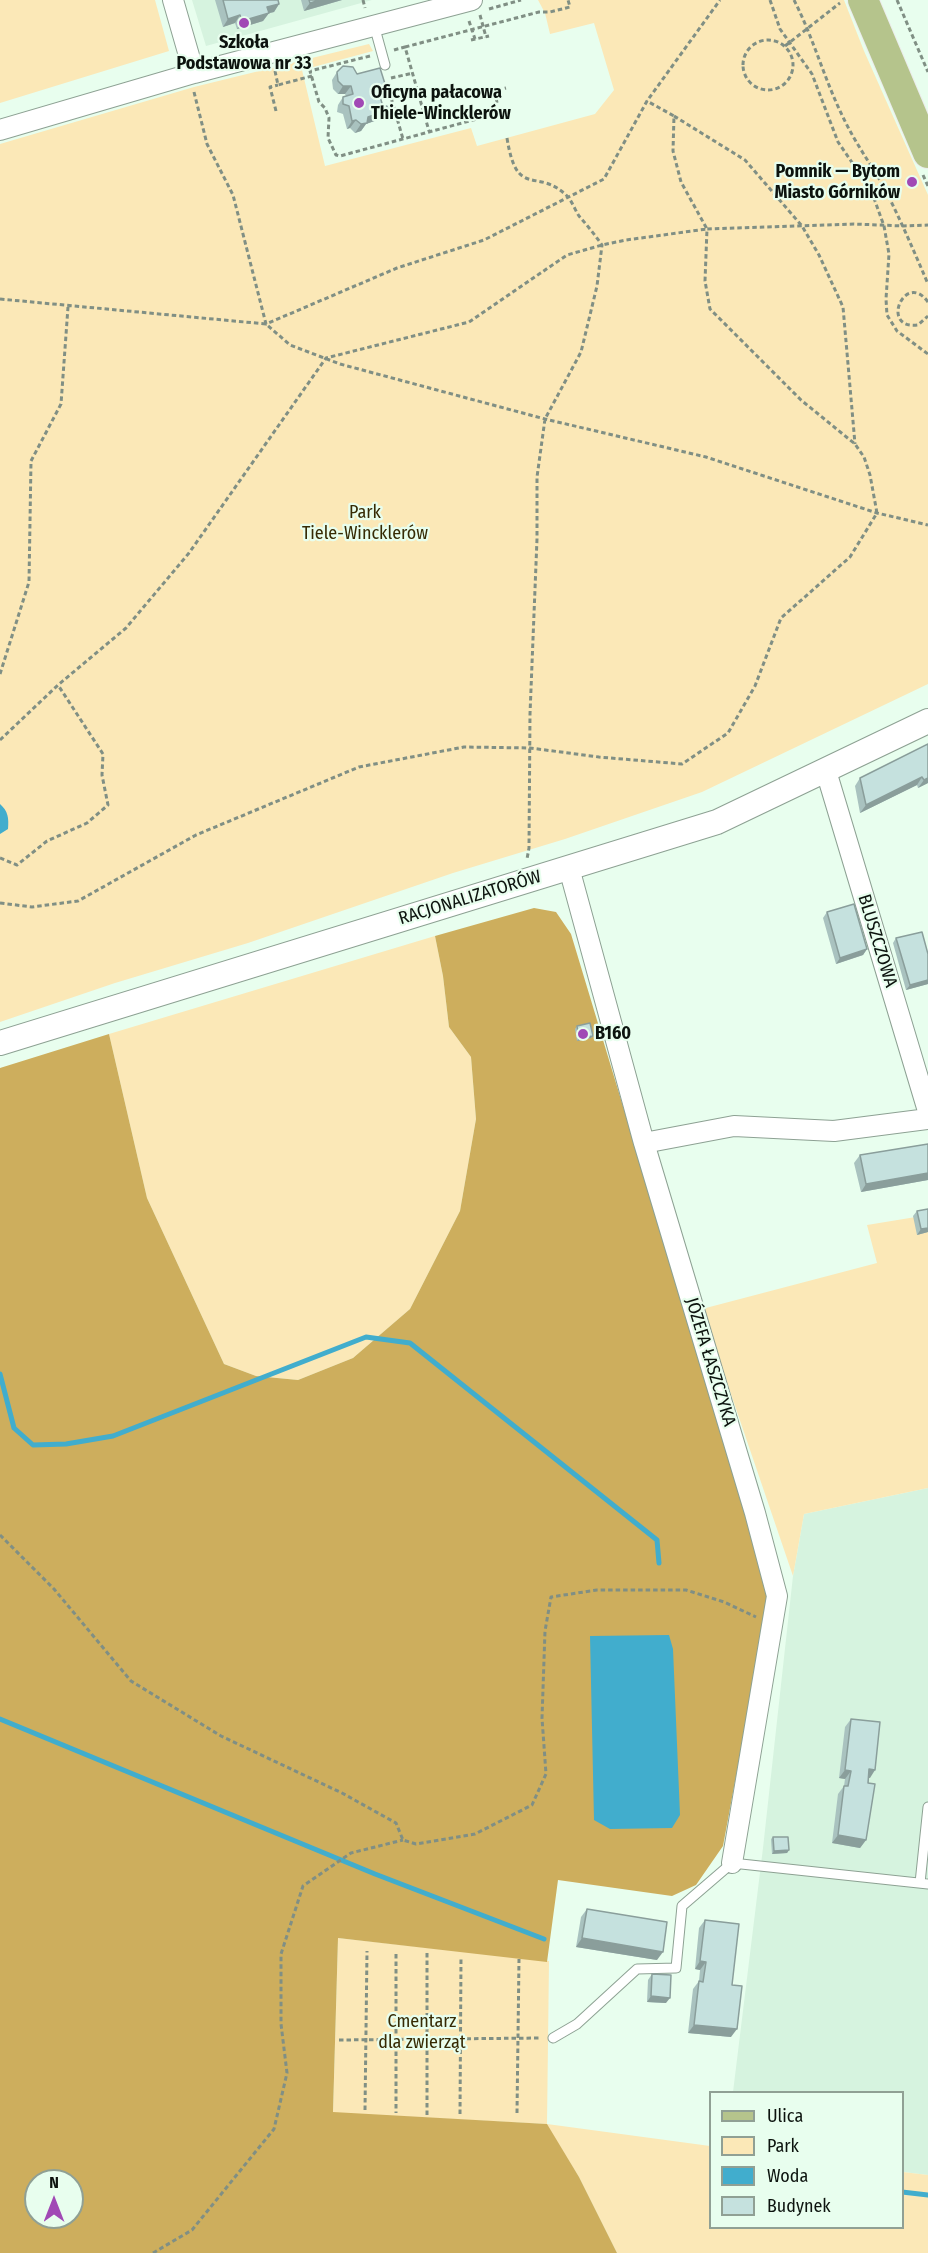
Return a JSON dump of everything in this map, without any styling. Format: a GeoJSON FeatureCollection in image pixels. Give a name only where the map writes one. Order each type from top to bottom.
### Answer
{"type":"FeatureCollection","features":[{"type":"Feature","properties":{"kind":"main road"},"geometry":{"type":"LineString","coordinates":[[863,0],[928,153]]}},
{"type":"Feature","properties":{"kind":"street"},"geometry":{"type":"LineString","coordinates":[[174,0],[193,79]]}},
{"type":"Feature","properties":{"kind":"street"},"geometry":{"type":"LineString","coordinates":[[0,130],[193,79],[370,19],[476,6]]}},
{"type":"Feature","properties":{"kind":"street","name":"RACJONALIZATORÓW"},"geometry":{"type":"LineString","coordinates":[[0,1043],[717,822],[928,721]]}},
{"type":"Feature","properties":{"kind":"street","name":"BLUSZCZOWA"},"geometry":{"type":"LineString","coordinates":[[826,771],[928,1111]]}},
{"type":"Feature","properties":{"kind":"street","name":"JÓZEFA ŁASZCZYKA"},"geometry":{"type":"LineString","coordinates":[[569,868],[644,1143],[755,1513],[777,1596],[732,1863]]}},
{"type":"Feature","properties":{"kind":"street"},"geometry":{"type":"LineString","coordinates":[[644,1143],[734,1126],[834,1131],[928,1119]]}},
{"type":"Feature","properties":{"kind":"lane"},"geometry":{"type":"LineString","coordinates":[[370,19],[385,65]]}},
{"type":"Feature","properties":{"kind":"lane"},"geometry":{"type":"LineString","coordinates":[[553,2038],[577,2024],[637,1969],[676,1968],[682,1906],[732,1863],[924,1884],[928,1807]]}},
{"type":"Feature","properties":{"kind":"path"},"geometry":{"type":"LineString","coordinates":[[363,0],[370,19]]}},
{"type":"Feature","properties":{"kind":"path"},"geometry":{"type":"LineString","coordinates":[[488,116],[340,156],[336,155],[328,138],[329,118],[325,108],[319,102],[310,71],[538,12],[550,12],[570,7],[568,0]]}},
{"type":"Feature","properties":{"kind":"path"},"geometry":{"type":"LineString","coordinates":[[0,299],[266,324],[397,268],[484,240],[604,179],[647,101],[720,0]]}},
{"type":"Feature","properties":{"kind":"path"},"geometry":{"type":"LineString","coordinates":[[770,0],[780,28],[812,74],[838,142],[869,187],[884,225],[889,254],[887,315],[892,326],[928,354]]}},
{"type":"Feature","properties":{"kind":"path"},"geometry":{"type":"LineString","coordinates":[[794,0],[808,28],[818,60],[842,116],[859,149],[883,185],[928,284]]}},
{"type":"Feature","properties":{"kind":"path"},"geometry":{"type":"LineString","coordinates":[[785,46],[845,0]]}},
{"type":"Feature","properties":{"kind":"path"},"geometry":{"type":"LineString","coordinates":[[897,0],[928,72]]}},
{"type":"Feature","properties":{"kind":"path"},"geometry":{"type":"LineString","coordinates":[[472,30],[473,40],[488,36],[476,6]]}},
{"type":"Feature","properties":{"kind":"path"},"geometry":{"type":"LineString","coordinates":[[769,40],[785,46],[793,60],[791,76],[787,82],[773,90],[757,88],[751,84],[742,69],[746,52],[752,45],[769,40]]}},
{"type":"Feature","properties":{"kind":"path"},"geometry":{"type":"LineString","coordinates":[[405,47],[429,131]]}},
{"type":"Feature","properties":{"kind":"path"},"geometry":{"type":"LineString","coordinates":[[273,64],[278,85]]}},
{"type":"Feature","properties":{"kind":"path"},"geometry":{"type":"LineString","coordinates":[[391,78],[412,73]]}},
{"type":"Feature","properties":{"kind":"path"},"geometry":{"type":"LineString","coordinates":[[276,111],[270,87],[312,76]]}},
{"type":"Feature","properties":{"kind":"path"},"geometry":{"type":"LineString","coordinates":[[193,79],[207,144],[233,195],[266,324],[290,345],[340,364],[545,419],[706,457],[877,513],[928,525]]}},
{"type":"Feature","properties":{"kind":"path"},"geometry":{"type":"LineString","coordinates":[[380,84],[383,95],[390,94],[403,139]]}},
{"type":"Feature","properties":{"kind":"path"},"geometry":{"type":"LineString","coordinates":[[483,94],[506,88]]}},
{"type":"Feature","properties":{"kind":"path"},"geometry":{"type":"LineString","coordinates":[[495,91],[497,103]]}},
{"type":"Feature","properties":{"kind":"path"},"geometry":{"type":"LineString","coordinates":[[647,101],[745,160],[802,226],[819,255],[843,307],[855,444]]}},
{"type":"Feature","properties":{"kind":"path"},"geometry":{"type":"LineString","coordinates":[[0,903],[32,907],[78,901],[196,835],[359,767],[464,747],[530,748],[681,764],[728,733],[755,686],[781,618],[850,557],[877,513],[870,475],[864,457],[855,444],[801,400],[710,309],[705,281],[707,229],[681,182],[673,151],[674,116]]}},
{"type":"Feature","properties":{"kind":"path"},"geometry":{"type":"LineString","coordinates":[[507,138],[514,168],[523,178],[550,186],[567,196],[602,244],[597,286],[581,352],[545,419],[537,477],[529,848],[523,882]]}},
{"type":"Feature","properties":{"kind":"path"},"geometry":{"type":"LineString","coordinates":[[0,740],[58,685],[126,628],[189,553],[326,358],[469,322],[567,255],[602,244],[707,229],[928,225]]}},
{"type":"Feature","properties":{"kind":"path"},"geometry":{"type":"LineString","coordinates":[[928,302],[918,294],[907,294],[897,307],[903,322],[913,326],[922,323],[928,316]]}},
{"type":"Feature","properties":{"kind":"path"},"geometry":{"type":"LineString","coordinates":[[0,675],[29,582],[31,461],[61,404],[68,307]]}},
{"type":"Feature","properties":{"kind":"path"},"geometry":{"type":"LineString","coordinates":[[892,326],[900,318]]}},
{"type":"Feature","properties":{"kind":"path"},"geometry":{"type":"LineString","coordinates":[[0,858],[17,865],[47,841],[87,823],[108,806],[102,775],[103,754],[58,685]]}},
{"type":"Feature","properties":{"kind":"path"},"geometry":{"type":"LineString","coordinates":[[0,1535],[54,1589],[131,1681],[221,1736],[342,1793],[396,1823],[403,1840]]}},
{"type":"Feature","properties":{"kind":"path"},"geometry":{"type":"LineString","coordinates":[[153,2253],[192,2230],[274,2129],[287,2073],[281,2024],[280,1954],[303,1886],[351,1853],[403,1840],[416,1844],[475,1834],[532,1805],[546,1774],[542,1718],[544,1631],[551,1597],[597,1590],[686,1590],[724,1602],[772,1625]]}},
{"type":"Feature","properties":{"kind":"path"},"geometry":{"type":"LineString","coordinates":[[365,2110],[367,1951]]}},
{"type":"Feature","properties":{"kind":"path"},"geometry":{"type":"LineString","coordinates":[[427,1953],[427,2115]]}},
{"type":"Feature","properties":{"kind":"path"},"geometry":{"type":"LineString","coordinates":[[396,1954],[396,2114]]}},
{"type":"Feature","properties":{"kind":"path"},"geometry":{"type":"LineString","coordinates":[[460,2114],[461,1956]]}},
{"type":"Feature","properties":{"kind":"path"},"geometry":{"type":"LineString","coordinates":[[517,2113],[519,1959]]}},
{"type":"Feature","properties":{"kind":"path"},"geometry":{"type":"LineString","coordinates":[[339,2040],[553,2038]]}},
{"type":"Feature","properties":{"kind":"shaded area","name":"Szkoła Podstawowa nr 33"},"geometry":{"type":"Polygon","coordinates":[[[192,0],[372,0],[206,46],[192,0]]]}},
{"type":"Feature","properties":{"kind":"shaded area"},"geometry":{"type":"Polygon","coordinates":[[[534,908],[556,912],[571,934],[766,1580],[769,1599],[723,1846],[696,1885],[672,1896],[558,1880],[547,1962],[338,1938],[333,2112],[547,2124],[579,2177],[617,2253],[0,2253],[0,1068],[109,1034],[147,1198],[224,1364],[256,1376],[298,1380],[353,1358],[410,1309],[460,1211],[476,1119],[471,1057],[449,1027],[443,976],[435,936],[534,908]]]}},
{"type":"Feature","properties":{"kind":"shaded area"},"geometry":{"type":"Polygon","coordinates":[[[928,1488],[928,2175],[904,2172],[904,2091],[733,2091],[793,1576],[804,1514],[928,1488]]]}},
{"type":"Feature","properties":{"kind":"green space"},"geometry":{"type":"Polygon","coordinates":[[[0,0],[155,0],[169,51],[0,103],[0,0]]]}},
{"type":"Feature","properties":{"kind":"green space","name":"Park Tiele-Wincklerów"},"geometry":{"type":"Polygon","coordinates":[[[538,0],[844,0],[864,51],[928,195],[928,684],[702,792],[248,943],[115,983],[0,1022],[0,144],[194,87],[369,44],[373,51],[302,70],[325,166],[471,128],[477,146],[595,114],[614,90],[594,23],[550,34],[545,13],[538,0]]]}},
{"type":"Feature","properties":{"kind":"green space"},"geometry":{"type":"Polygon","coordinates":[[[435,936],[443,976],[449,1027],[471,1057],[476,1119],[460,1211],[410,1309],[353,1358],[298,1380],[256,1376],[224,1364],[147,1198],[109,1034],[435,936]]]}},
{"type":"Feature","properties":{"kind":"green space"},"geometry":{"type":"Polygon","coordinates":[[[928,1215],[928,1488],[804,1514],[793,1576],[702,1309],[877,1263],[867,1225],[928,1215]]]}},
{"type":"Feature","properties":{"kind":"green space","name":"Cmentarz dla zwierząt"},"geometry":{"type":"Polygon","coordinates":[[[338,1938],[549,1961],[547,2124],[709,2146],[709,2229],[904,2229],[904,2172],[928,2175],[928,2253],[617,2253],[579,2177],[546,2124],[333,2113],[338,1938]]]}},
{"type":"Feature","properties":{"kind":"water"},"geometry":{"type":"Polygon","coordinates":[[[0,804],[6,812],[8,829],[0,834],[0,804]]]}},
{"type":"Feature","properties":{"kind":"water"},"geometry":{"type":"Polygon","coordinates":[[[669,1635],[673,1649],[680,1815],[672,1828],[610,1829],[594,1820],[590,1636],[669,1635]]]}},
{"type":"Feature","properties":{"kind":"building"},"geometry":{"type":"Polygon","coordinates":[[[223,0],[278,0],[279,4],[267,7],[269,13],[242,21],[240,15],[228,19],[223,0]]]}},
{"type":"Feature","properties":{"kind":"building","name":"Oficyna pałacowa Thiele-Wincklerów"},"geometry":{"type":"Polygon","coordinates":[[[343,66],[353,67],[357,74],[380,68],[386,87],[378,89],[383,107],[387,106],[389,110],[368,117],[367,123],[352,121],[349,106],[343,104],[343,97],[353,94],[351,86],[343,86],[338,81],[337,72],[343,66]]]}},
{"type":"Feature","properties":{"kind":"building"},"geometry":{"type":"Polygon","coordinates":[[[928,744],[928,778],[924,780],[922,777],[866,805],[860,778],[928,744]]]}},
{"type":"Feature","properties":{"kind":"building"},"geometry":{"type":"Polygon","coordinates":[[[854,904],[867,949],[840,958],[827,912],[854,904]]]}},
{"type":"Feature","properties":{"kind":"building"},"geometry":{"type":"Polygon","coordinates":[[[922,932],[928,954],[928,980],[910,985],[896,938],[922,932]]]}},
{"type":"Feature","properties":{"kind":"building","name":"B160"},"geometry":{"type":"Polygon","coordinates":[[[590,1023],[593,1036],[579,1038],[577,1026],[590,1023]]]}},
{"type":"Feature","properties":{"kind":"building"},"geometry":{"type":"Polygon","coordinates":[[[928,1144],[928,1173],[866,1184],[860,1155],[928,1144]]]}},
{"type":"Feature","properties":{"kind":"building"},"geometry":{"type":"Polygon","coordinates":[[[928,1209],[928,1228],[921,1229],[917,1211],[928,1209]]]}},
{"type":"Feature","properties":{"kind":"building"},"geometry":{"type":"Polygon","coordinates":[[[851,1719],[880,1722],[875,1770],[869,1769],[868,1783],[875,1784],[866,1840],[838,1835],[844,1786],[848,1786],[851,1771],[845,1770],[851,1719]]]}},
{"type":"Feature","properties":{"kind":"building"},"geometry":{"type":"Polygon","coordinates":[[[773,1837],[788,1837],[789,1850],[774,1851],[773,1837]]]}},
{"type":"Feature","properties":{"kind":"building"},"geometry":{"type":"Polygon","coordinates":[[[587,1909],[667,1922],[663,1952],[582,1938],[587,1909]]]}},
{"type":"Feature","properties":{"kind":"building"},"geometry":{"type":"Polygon","coordinates":[[[705,1920],[739,1924],[732,1985],[742,1986],[737,2029],[694,2025],[699,1981],[703,1982],[706,1962],[700,1961],[705,1920]]]}},
{"type":"Feature","properties":{"kind":"building"},"geometry":{"type":"Polygon","coordinates":[[[652,1974],[671,1975],[670,1998],[651,1996],[652,1974]]]}},
{"type":"Feature","properties":{"kind":"waterway"},"geometry":{"type":"LineString","coordinates":[[0,1374],[14,1428],[33,1445],[66,1444],[113,1436],[366,1337],[410,1343],[657,1540],[659,1563]]}},
{"type":"Feature","properties":{"kind":"waterway"},"geometry":{"type":"LineString","coordinates":[[0,1719],[375,1874],[544,1939]]}},
{"type":"Feature","properties":{"kind":"waterway"},"geometry":{"type":"LineString","coordinates":[[904,2192],[928,2195]]}},
{"type":"Feature","properties":{"kind":"place","name":"Szkoła Podstawowa nr 33"},"geometry":{"type":"Point","coordinates":[244,23]}},
{"type":"Feature","properties":{"kind":"place","name":"Oficyna pałacowa Thiele-Wincklerów"},"geometry":{"type":"Point","coordinates":[359,103]}},
{"type":"Feature","properties":{"kind":"place","name":"Pomnik — Bytom Miasto Górników"},"geometry":{"type":"Point","coordinates":[912,182]}},
{"type":"Feature","properties":{"kind":"place","name":"B160"},"geometry":{"type":"Point","coordinates":[583,1034]}}]}
